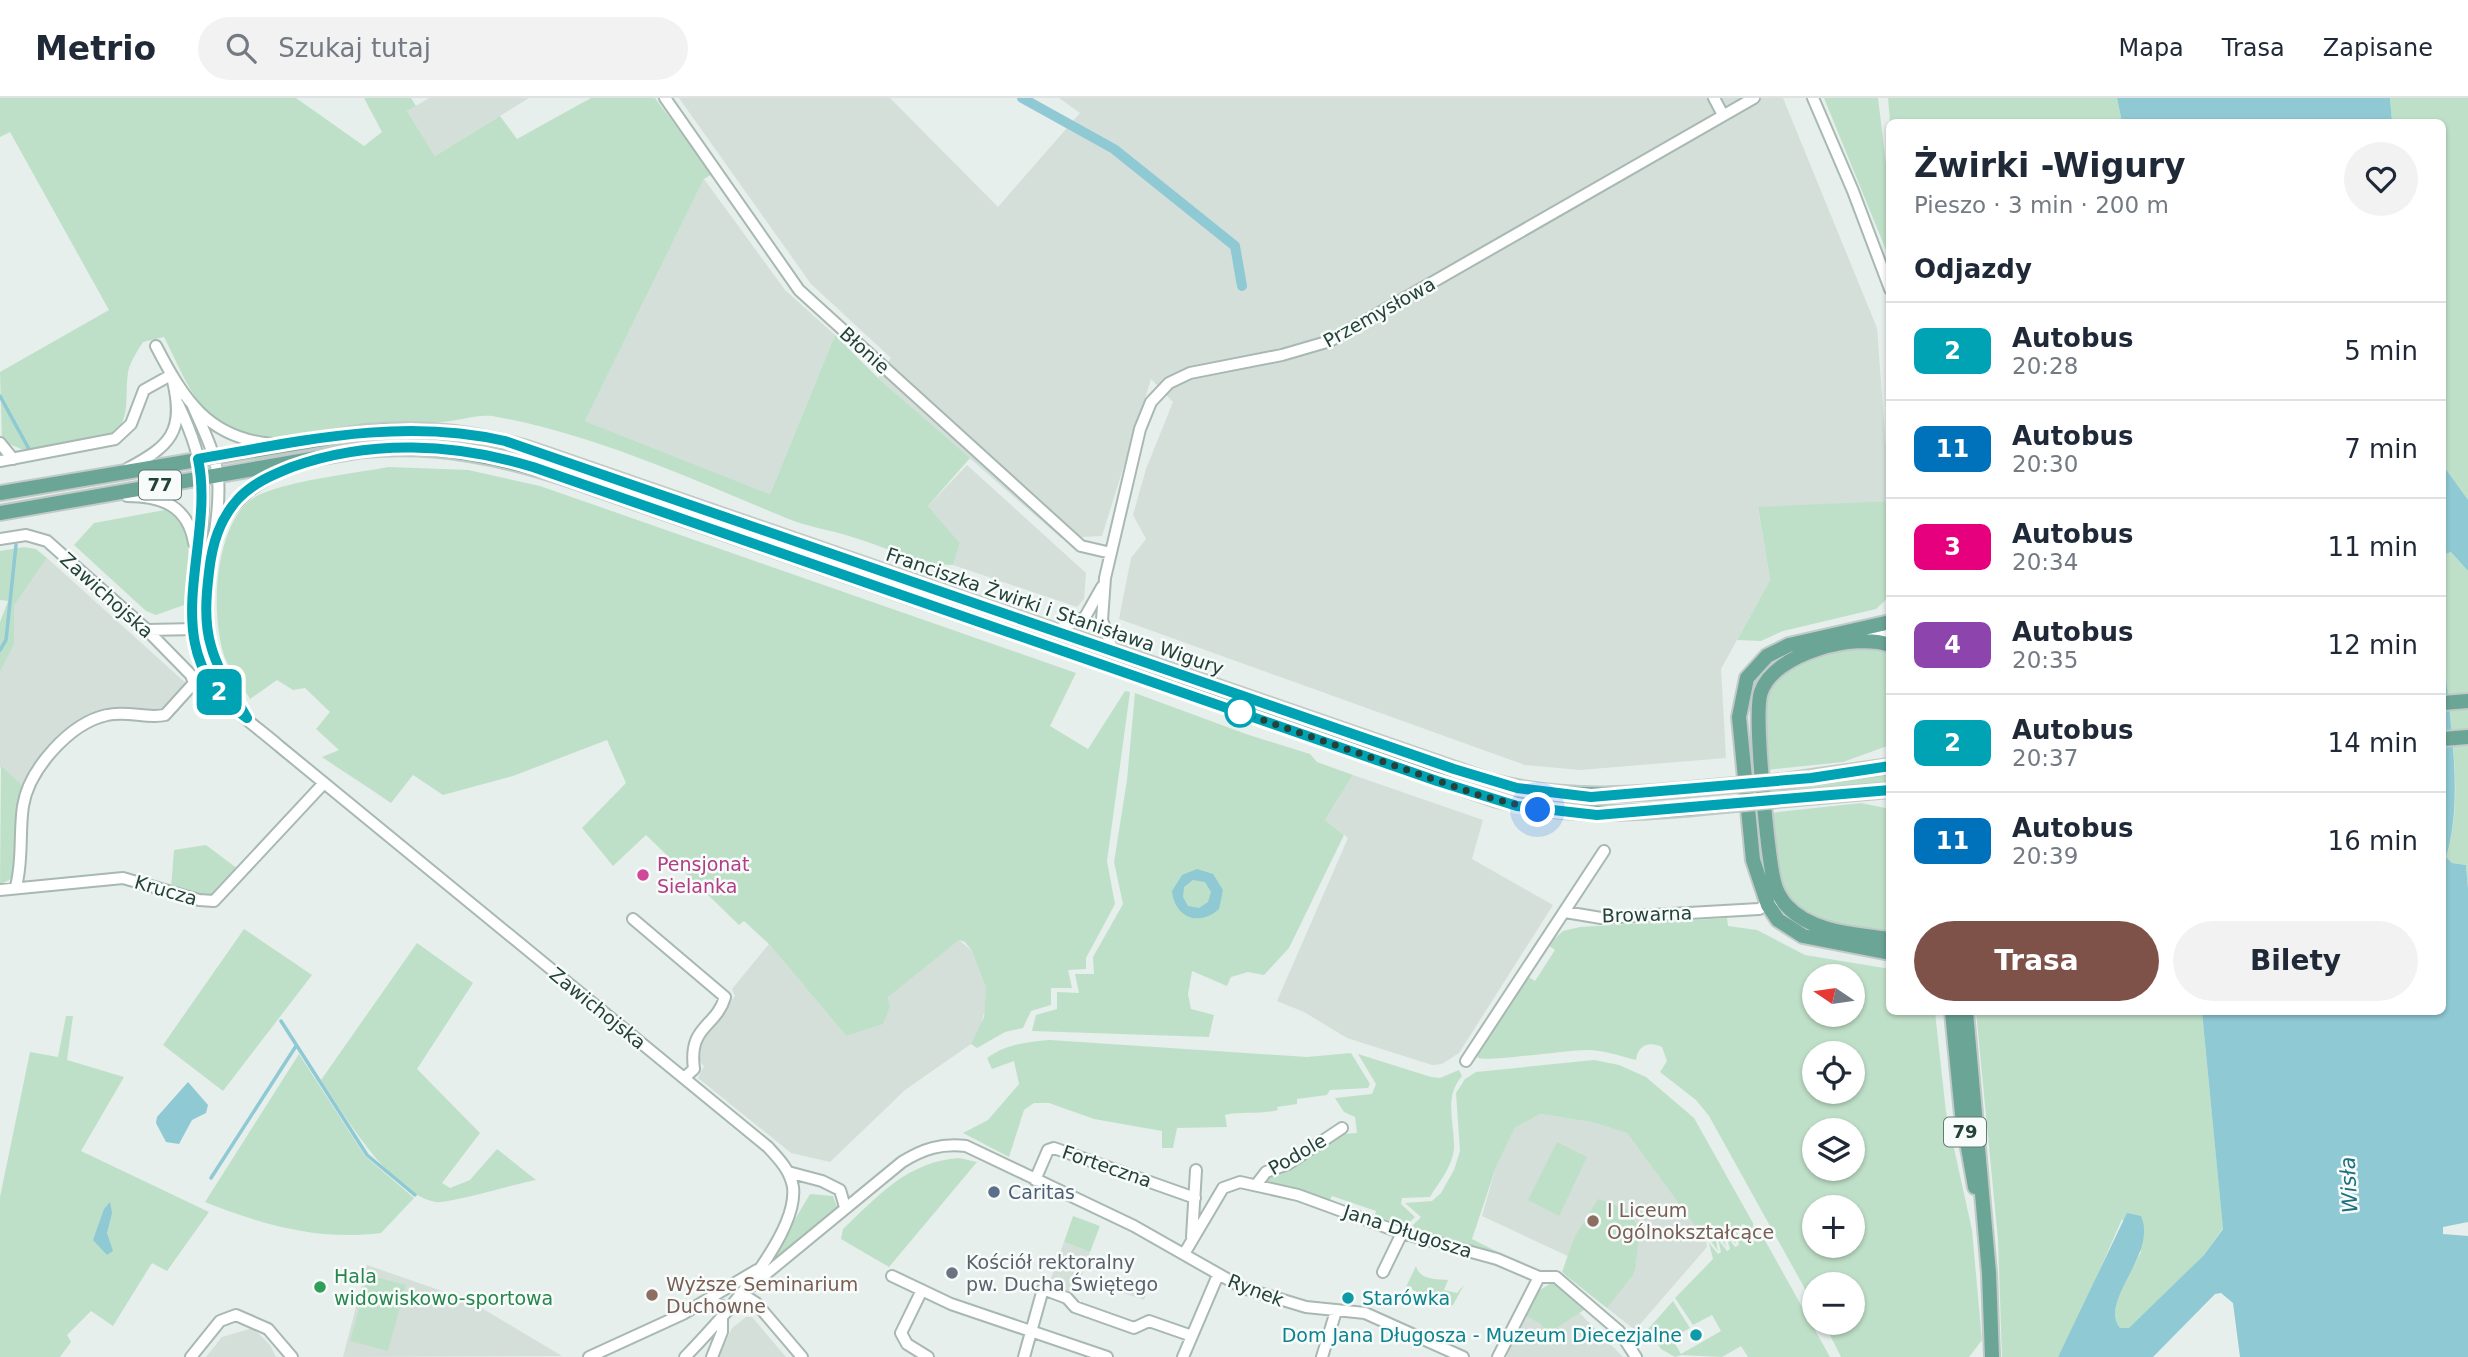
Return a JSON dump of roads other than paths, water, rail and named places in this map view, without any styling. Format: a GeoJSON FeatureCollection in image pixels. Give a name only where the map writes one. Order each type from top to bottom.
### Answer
{"type":"FeatureCollection","features":[{"type":"Feature","properties":{"kind":"main road","name":"Franciszka Żwirki i Stanisława Wigury"},"geometry":{"type":"LineString","coordinates":[[213,456],[400,429],[458,432],[505,441],[1454,769],[1517,788],[1591,797],[1784,781],[1886,767]]}},
{"type":"Feature","properties":{"kind":"main road","name":"Franciszka Żwirki i Stanisława Wigury"},"geometry":{"type":"LineString","coordinates":[[218,475],[322,456],[412,447],[465,451],[515,462],[1508,803],[1546,811],[1597,815],[1886,790]]}},
{"type":"Feature","properties":{"kind":"main road","name":"77"},"geometry":{"type":"LineString","coordinates":[[0,494],[213,456]]}},
{"type":"Feature","properties":{"kind":"main road","name":"77"},"geometry":{"type":"LineString","coordinates":[[0,513],[218,475]]}},
{"type":"Feature","properties":{"kind":"main road"},"geometry":{"type":"LineString","coordinates":[[1886,623],[1777,649],[1757,664],[1747,678],[1739,717],[1753,860],[1774,902],[1812,923],[1886,938]]}},
{"type":"Feature","properties":{"kind":"main road"},"geometry":{"type":"LineString","coordinates":[[1886,644],[1869,639],[1793,657],[1776,669],[1760,692],[1758,713],[1774,902],[1778,920],[1803,936],[1886,952]]}},
{"type":"Feature","properties":{"kind":"main road"},"geometry":{"type":"LineString","coordinates":[[2446,703],[2468,701]]}},
{"type":"Feature","properties":{"kind":"main road"},"geometry":{"type":"LineString","coordinates":[[2446,739],[2468,737]]}},
{"type":"Feature","properties":{"kind":"main road"},"geometry":{"type":"LineString","coordinates":[[1861,771],[1886,759]]}},
{"type":"Feature","properties":{"kind":"main road"},"geometry":{"type":"LineString","coordinates":[[1869,792],[1886,795]]}},
{"type":"Feature","properties":{"kind":"main road","name":"79"},"geometry":{"type":"LineString","coordinates":[[1952,1015],[1962,1114],[1987,1250]]}},
{"type":"Feature","properties":{"kind":"main road","name":"79"},"geometry":{"type":"LineString","coordinates":[[1966,1015],[1987,1250],[1992,1357]]}},
{"type":"Feature","properties":{"kind":"street","name":"Błonie"},"geometry":{"type":"LineString","coordinates":[[665,98],[799,290],[1081,546],[1111,554]]}},
{"type":"Feature","properties":{"kind":"street"},"geometry":{"type":"LineString","coordinates":[[1714,98],[1723,115]]}},
{"type":"Feature","properties":{"kind":"street","name":"Przemysłowa"},"geometry":{"type":"LineString","coordinates":[[1105,578],[1145,412],[1169,383],[1203,369],[1282,355],[1330,341],[1754,98]]}},
{"type":"Feature","properties":{"kind":"street"},"geometry":{"type":"LineString","coordinates":[[1813,98],[1853,191],[1886,278]]}},
{"type":"Feature","properties":{"kind":"street"},"geometry":{"type":"LineString","coordinates":[[156,346],[171,375],[193,406],[213,426],[231,436],[279,445]]}},
{"type":"Feature","properties":{"kind":"street"},"geometry":{"type":"LineString","coordinates":[[0,461],[116,439],[131,424],[144,390],[171,375]]}},
{"type":"Feature","properties":{"kind":"street","name":"Zawichojska"},"geometry":{"type":"LineString","coordinates":[[171,375],[202,478],[191,592],[193,629],[198,653],[212,683],[229,704],[768,1147],[788,1172]]}},
{"type":"Feature","properties":{"kind":"street"},"geometry":{"type":"LineString","coordinates":[[121,472],[155,454],[168,442],[177,422],[178,404]]}},
{"type":"Feature","properties":{"kind":"street","name":"Zawichojska"},"geometry":{"type":"LineString","coordinates":[[193,406],[218,475],[207,627],[216,662],[247,718]]}},
{"type":"Feature","properties":{"kind":"street"},"geometry":{"type":"LineString","coordinates":[[0,443],[13,459]]}},
{"type":"Feature","properties":{"kind":"street"},"geometry":{"type":"LineString","coordinates":[[213,545],[228,513],[253,486],[322,456]]}},
{"type":"Feature","properties":{"kind":"street","name":"Zawichojska"},"geometry":{"type":"LineString","coordinates":[[103,495],[146,496],[171,504],[188,522],[196,552]]}},
{"type":"Feature","properties":{"kind":"street","name":"Zawichojska"},"geometry":{"type":"LineString","coordinates":[[0,539],[26,535],[47,541],[147,630],[191,675],[193,687],[165,715],[123,712],[103,715],[56,747],[34,778],[24,802],[16,886]]}},
{"type":"Feature","properties":{"kind":"street"},"geometry":{"type":"LineString","coordinates":[[1055,631],[1085,617],[1105,578]]}},
{"type":"Feature","properties":{"kind":"street"},"geometry":{"type":"LineString","coordinates":[[1105,578],[1103,629],[1113,651]]}},
{"type":"Feature","properties":{"kind":"street"},"geometry":{"type":"LineString","coordinates":[[147,630],[207,627]]}},
{"type":"Feature","properties":{"kind":"street"},"geometry":{"type":"LineString","coordinates":[[1869,639],[1886,635]]}},
{"type":"Feature","properties":{"kind":"street","name":"Krucza"},"geometry":{"type":"LineString","coordinates":[[0,890],[16,886],[123,878],[199,900],[214,901],[324,783]]}},
{"type":"Feature","properties":{"kind":"street"},"geometry":{"type":"LineString","coordinates":[[1466,1061],[1604,851]]}},
{"type":"Feature","properties":{"kind":"street","name":"Browarna"},"geometry":{"type":"LineString","coordinates":[[1565,912],[1601,918],[1759,909],[1774,902]]}},
{"type":"Feature","properties":{"kind":"street"},"geometry":{"type":"LineString","coordinates":[[633,919],[725,997],[695,1039],[692,1056],[694,1069],[684,1078]]}},
{"type":"Feature","properties":{"kind":"street","name":"Podole"},"geometry":{"type":"LineString","coordinates":[[1256,1185],[1265,1172],[1288,1164],[1342,1128]]}},
{"type":"Feature","properties":{"kind":"street"},"geometry":{"type":"LineString","coordinates":[[743,1292],[771,1273],[845,1207],[902,1162],[942,1145],[966,1146],[1135,1226],[1218,1275]]}},
{"type":"Feature","properties":{"kind":"street","name":"Forteczna"},"geometry":{"type":"LineString","coordinates":[[1035,1180],[1048,1150],[1054,1148],[1195,1198]]}},
{"type":"Feature","properties":{"kind":"street"},"geometry":{"type":"LineString","coordinates":[[1192,1240],[1196,1170]]}},
{"type":"Feature","properties":{"kind":"street"},"geometry":{"type":"LineString","coordinates":[[788,1172],[822,1181],[840,1190],[845,1207]]}},
{"type":"Feature","properties":{"kind":"street"},"geometry":{"type":"LineString","coordinates":[[685,1357],[725,1314],[759,1269],[792,1207],[793,1188],[788,1172]]}},
{"type":"Feature","properties":{"kind":"street","name":"Jana Długosza"},"geometry":{"type":"LineString","coordinates":[[1184,1254],[1223,1188],[1233,1182],[1256,1185],[1298,1195],[1402,1233],[1497,1259],[1539,1277],[1562,1280],[1619,1331],[1636,1357]]}},
{"type":"Feature","properties":{"kind":"street"},"geometry":{"type":"LineString","coordinates":[[1383,1272],[1402,1233]]}},
{"type":"Feature","properties":{"kind":"street"},"geometry":{"type":"LineString","coordinates":[[589,1357],[701,1304],[759,1269]]}},
{"type":"Feature","properties":{"kind":"street","name":"Rynek"},"geometry":{"type":"LineString","coordinates":[[1183,1357],[1218,1275],[1276,1299],[1336,1311],[1365,1313],[1463,1357]]}},
{"type":"Feature","properties":{"kind":"street"},"geometry":{"type":"LineString","coordinates":[[892,1276],[951,1304],[1107,1357]]}},
{"type":"Feature","properties":{"kind":"street"},"geometry":{"type":"LineString","coordinates":[[1498,1357],[1539,1277]]}},
{"type":"Feature","properties":{"kind":"street"},"geometry":{"type":"LineString","coordinates":[[1024,1357],[1043,1289],[1067,1298],[1075,1307],[1134,1328],[1149,1321],[1192,1336]]}},
{"type":"Feature","properties":{"kind":"street"},"geometry":{"type":"LineString","coordinates":[[922,1290],[901,1333],[907,1344],[928,1357]]}},
{"type":"Feature","properties":{"kind":"street"},"geometry":{"type":"LineString","coordinates":[[743,1292],[756,1303],[802,1357]]}},
{"type":"Feature","properties":{"kind":"street"},"geometry":{"type":"LineString","coordinates":[[701,1304],[718,1304],[725,1314],[722,1332],[712,1357]]}},
{"type":"Feature","properties":{"kind":"street"},"geometry":{"type":"LineString","coordinates":[[1322,1357],[1336,1311]]}},
{"type":"Feature","properties":{"kind":"street"},"geometry":{"type":"LineString","coordinates":[[191,1357],[224,1318],[236,1315],[253,1321],[275,1335],[292,1357]]}},
{"type":"Feature","properties":{"kind":"water"},"geometry":{"type":"Polygon","coordinates":[[[2117,98],[2390,98],[2392,119],[2121,119],[2117,98]]]}},
{"type":"Feature","properties":{"kind":"water"},"geometry":{"type":"Polygon","coordinates":[[[2446,469],[2468,500],[2468,571],[2451,552],[2446,554],[2446,469]]]}},
{"type":"Feature","properties":{"kind":"water"},"geometry":{"type":"Polygon","coordinates":[[[2446,677],[2454,754],[2452,834],[2446,857],[2446,677]]]}},
{"type":"Feature","properties":{"kind":"water","name":"Wisła"},"geometry":{"type":"Polygon","coordinates":[[[2446,857],[2452,863],[2466,865],[2468,1222],[2443,1227],[2443,1234],[2468,1236],[2468,1357],[2240,1357],[2233,1303],[2221,1293],[2215,1294],[2153,1357],[2058,1357],[2127,1213],[2141,1216],[2144,1231],[2142,1246],[2116,1304],[2115,1317],[2120,1328],[2129,1328],[2204,1255],[2223,1229],[2202,1015],[2446,1015],[2446,857]]]}},
{"type":"Feature","properties":{"kind":"water"},"geometry":{"type":"Polygon","coordinates":[[[1197,869],[1213,874],[1223,890],[1219,909],[1204,918],[1189,917],[1183,913],[1174,900],[1172,891],[1182,875],[1197,869]],[[1193,880],[1184,887],[1183,897],[1188,906],[1199,908],[1208,902],[1211,892],[1205,882],[1193,880]]]}},
{"type":"Feature","properties":{"kind":"water"},"geometry":{"type":"Polygon","coordinates":[[[188,1082],[208,1105],[206,1113],[192,1120],[179,1144],[166,1142],[156,1123],[157,1117],[188,1082]]]}},
{"type":"Feature","properties":{"kind":"water"},"geometry":{"type":"Polygon","coordinates":[[[110,1202],[112,1213],[107,1233],[113,1251],[107,1255],[93,1240],[104,1209],[110,1202]]]}},
{"type":"Feature","properties":{"kind":"waterway"},"geometry":{"type":"LineString","coordinates":[[1022,98],[1114,149],[1235,246],[1242,286]]}},
{"type":"Feature","properties":{"kind":"waterway"},"geometry":{"type":"LineString","coordinates":[[0,396],[30,451]]}},
{"type":"Feature","properties":{"kind":"waterway"},"geometry":{"type":"LineString","coordinates":[[0,650],[6,640],[16,545]]}},
{"type":"Feature","properties":{"kind":"waterway"},"geometry":{"type":"LineString","coordinates":[[281,1021],[367,1155],[415,1195]]}},
{"type":"Feature","properties":{"kind":"waterway"},"geometry":{"type":"LineString","coordinates":[[211,1178],[296,1046]]}},
{"type":"Feature","properties":{"kind":"place","name":"Pensjonat Sielanka"},"geometry":{"type":"Point","coordinates":[643,875]}},
{"type":"Feature","properties":{"kind":"place","name":"Caritas"},"geometry":{"type":"Point","coordinates":[994,1192]}},
{"type":"Feature","properties":{"kind":"place","name":"I Liceum Ogólnokształcące"},"geometry":{"type":"Point","coordinates":[1593,1221]}},
{"type":"Feature","properties":{"kind":"place","name":"Kościół rektoralny pw. Ducha Świętego"},"geometry":{"type":"Point","coordinates":[952,1273]}},
{"type":"Feature","properties":{"kind":"place","name":"Hala widowiskowo-sportowa"},"geometry":{"type":"Point","coordinates":[320,1287]}},
{"type":"Feature","properties":{"kind":"place","name":"Wyższe Seminarium Duchowne"},"geometry":{"type":"Point","coordinates":[652,1295]}},
{"type":"Feature","properties":{"kind":"place","name":"Starówka"},"geometry":{"type":"Point","coordinates":[1348,1298]}},
{"type":"Feature","properties":{"kind":"place","name":"Dom Jana Długosza - Muzeum Diecezjalne"},"geometry":{"type":"Point","coordinates":[1696,1335]}}]}
